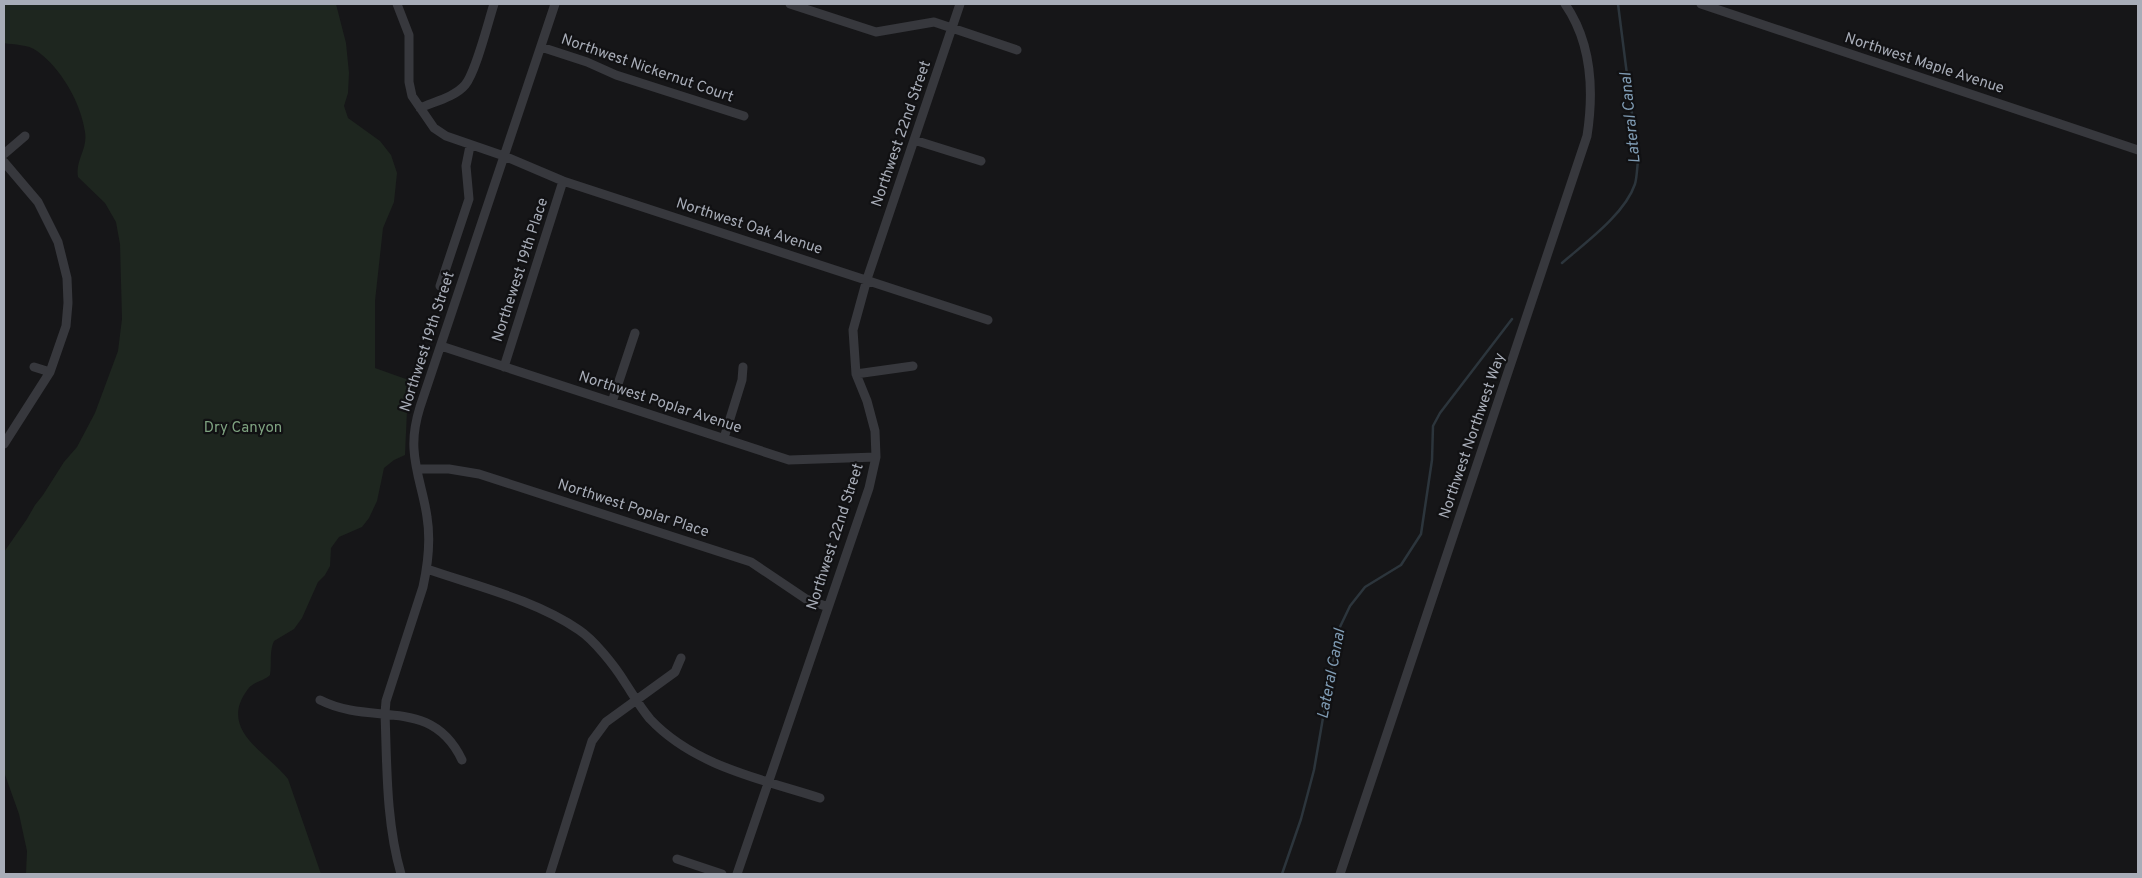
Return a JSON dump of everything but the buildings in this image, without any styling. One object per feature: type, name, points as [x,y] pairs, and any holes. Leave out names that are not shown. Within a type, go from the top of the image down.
[{"type":"street","name":"Northwest Oak Avenue","points":[[397,4],[409,36],[409,82],[412,96],[434,128],[446,136],[470,146],[504,156],[563,181],[988,320]]},
{"type":"street","points":[[420,108],[454,94],[465,85],[472,70],[494,4]]},
{"type":"street","name":"Northwest 19th Street","points":[[401,874],[395,854],[388,795],[385,714],[386,701],[424,587],[427,569],[429,544],[428,518],[414,449],[415,428],[420,406],[556,4]]},
{"type":"street","points":[[790,4],[876,32],[934,22],[1017,50]]},
{"type":"street","name":"Northwest 22nd Street","points":[[737,874],[869,488],[876,457],[875,431],[867,401],[856,374],[853,330],[867,279],[960,4]]},
{"type":"street","name":"Northwest Northwest Way","points":[[1340,874],[1587,136],[1591,107],[1587,54],[1578,27],[1565,4]]},
{"type":"street","name":"Northwest Maple Avenue","points":[[1701,4],[2138,150]]},
{"type":"street","name":"Northwest Nickernut Court","points":[[540,47],[587,62],[616,75],[744,116]]},
{"type":"street","points":[[4,154],[26,136]]},
{"type":"street","points":[[914,140],[981,162]]},
{"type":"street","points":[[440,286],[469,199],[466,166],[470,146]]},
{"type":"street","points":[[4,162],[38,202],[58,242],[67,278],[68,303],[66,326],[50,372],[4,444]]},
{"type":"street","name":"Northewest 19th Place","points":[[504,367],[563,181]]},
{"type":"street","points":[[612,402],[635,333]]},
{"type":"street","name":"Northwest Poplar Avenue","points":[[441,346],[789,460],[876,457]]},
{"type":"street","points":[[856,374],[913,366]]},
{"type":"street","points":[[34,367],[50,372]]},
{"type":"street","points":[[724,438],[742,380],[743,367]]},
{"type":"street","name":"Northwest Poplar Place","points":[[418,468],[449,469],[479,474],[752,562],[806,598],[828,606]]},
{"type":"street","points":[[427,569],[535,606],[580,630],[623,678],[649,718],[690,751],[717,765],[820,798]]},
{"type":"street","points":[[550,874],[592,741],[606,722],[675,672],[681,658]]},
{"type":"street","points":[[320,700],[342,710],[414,718],[428,722],[443,733],[456,748],[462,760]]},
{"type":"street","points":[[677,859],[722,874]]},
{"type":"green space","name":"Dry Canyon","points":[[4,4],[336,4],[346,43],[349,73],[348,93],[344,106],[348,118],[380,141],[391,155],[397,173],[394,202],[383,228],[375,301],[375,368],[417,383],[407,410],[405,455],[394,460],[384,468],[377,501],[369,518],[362,527],[339,537],[331,548],[330,566],[318,582],[302,618],[294,629],[274,641],[272,645],[270,675],[250,687],[240,704],[238,717],[241,728],[248,739],[288,779],[321,874],[26,874],[27,851],[19,814],[4,772],[4,552],[64,462],[77,447],[95,413],[118,351],[122,319],[120,244],[116,222],[105,203],[78,177],[78,165],[85,144],[85,132],[79,110],[62,76],[46,58],[29,47],[4,43]]},
{"type":"waterway","name":"Lateral Canal","points":[[1562,263],[1614,217],[1630,195],[1636,181],[1638,161],[1618,4]]},
{"type":"waterway","name":"Lateral Canal","points":[[1282,874],[1301,819],[1314,770],[1338,631],[1350,606],[1365,587],[1401,565],[1421,534],[1432,460],[1433,426],[1440,413],[1512,319]]}]
